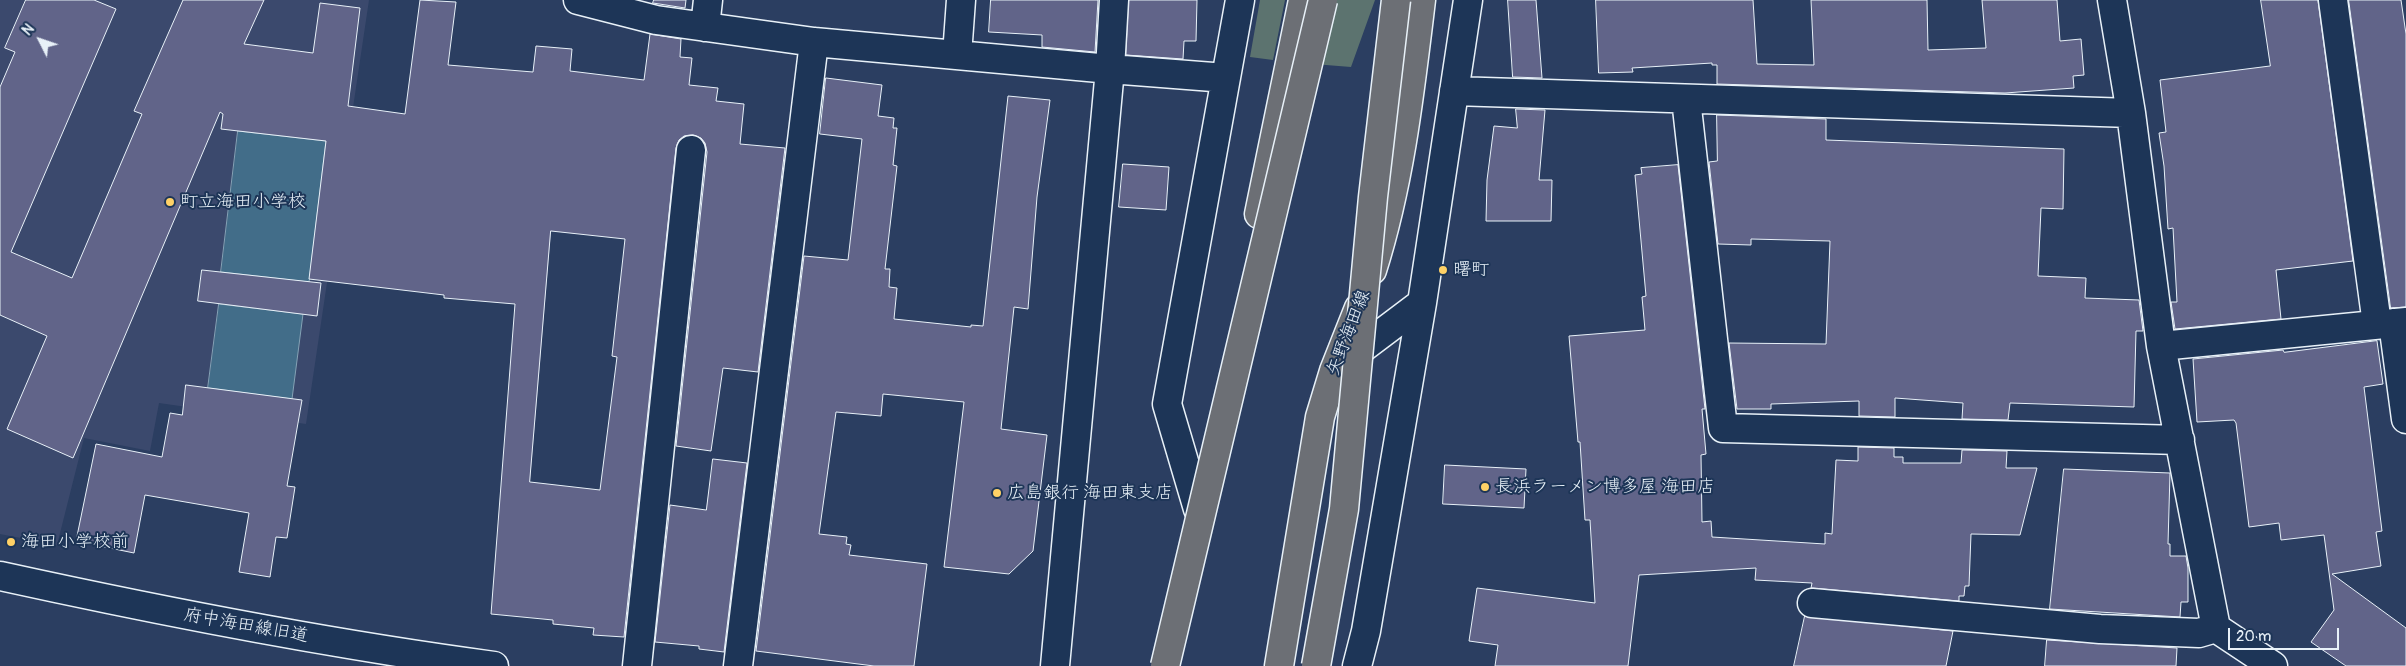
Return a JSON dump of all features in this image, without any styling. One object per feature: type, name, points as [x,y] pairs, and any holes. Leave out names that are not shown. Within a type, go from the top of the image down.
[{"type":"main road","points":[[1166,666],[1303,0]]},
{"type":"main road","points":[[1166,666],[1322,0]]},
{"type":"main road","points":[[1316,666],[1344,509],[1373,197],[1396,0]]},
{"type":"main road","name":"矢野海田線","points":[[1279,666],[1311,462],[1320,417],[1334,371],[1367,287],[1386,226],[1402,146],[1421,0]]},
{"type":"street","points":[[578,0],[656,20],[814,42],[1226,78]]},
{"type":"street","points":[[705,27],[708,0]]},
{"type":"street","points":[[957,55],[961,0]]},
{"type":"street","points":[[1055,666],[1110,69],[1114,0]]},
{"type":"street","points":[[1198,509],[1167,404],[1240,0]]},
{"type":"street","points":[[1357,666],[1366,631],[1422,303],[1468,0]]},
{"type":"street","points":[[2112,0],[2131,113],[2162,346],[2216,628],[2273,666]]},
{"type":"street","points":[[2333,0],[2392,323],[2406,419]]},
{"type":"street","points":[[738,666],[814,42]]},
{"type":"street","points":[[1454,91],[2131,113]]},
{"type":"street","points":[[1686,99],[1724,428],[2180,440]]},
{"type":"street","points":[[636,666],[691,150]]},
{"type":"street","points":[[1334,371],[1422,303]]},
{"type":"street","points":[[2162,346],[2392,323]]},
{"type":"street","name":"府中海田線旧道","points":[[0,576],[152,610],[400,660],[494,666]]},
{"type":"street","points":[[1812,603],[2100,629],[2199,633],[2216,628]]},
{"type":"shaded area","name":"町立海田小学校","points":[[0,0],[369,0],[306,424],[159,403],[150,451],[84,438],[57,545],[0,534]]},
{"type":"shaded area","points":[[238,131],[326,141],[309,282],[221,272]]},
{"type":"shaded area","points":[[219,304],[303,314],[292,399],[208,388]]},
{"type":"green space","points":[[1260,0],[1285,0],[1273,60],[1250,57]]},
{"type":"green space","points":[[1315,0],[1375,0],[1351,67],[1301,63]]},
{"type":"building","points":[[26,0],[94,0],[116,9],[11,252],[72,278],[142,114],[134,111],[183,0],[264,0],[244,44],[313,53],[320,3],[360,8],[348,106],[405,114],[420,0],[456,2],[448,65],[533,72],[536,46],[572,49],[570,71],[644,80],[650,34],[681,39],[680,57],[692,58],[689,85],[718,88],[716,101],[744,104],[740,144],[785,148],[758,372],[723,368],[711,451],[676,446],[707,152],[705,143],[701,138],[693,135],[684,136],[679,140],[676,148],[624,637],[593,635],[594,628],[553,624],[553,620],[491,614],[515,304],[444,298],[444,295],[309,279],[326,141],[221,129],[223,114],[220,112],[73,458],[7,429],[47,336],[0,315],[0,87],[15,52],[5,48]],"holes":[[[551,231],[625,239],[612,356],[617,357],[600,490],[530,482]]]},
{"type":"building","points":[[654,0],[686,0],[685,8],[653,3]]},
{"type":"building","points":[[991,0],[1098,0],[1095,52],[1042,47],[1042,35],[989,32]]},
{"type":"building","points":[[1129,0],[1197,0],[1196,41],[1184,41],[1183,59],[1126,55]]},
{"type":"building","points":[[1508,0],[1536,0],[1542,78],[1513,77]]},
{"type":"building","points":[[1596,0],[1753,0],[1757,64],[1814,65],[1811,0],[1927,0],[1928,50],[1986,48],[1982,0],[2057,0],[2060,41],[2081,39],[2084,75],[2073,76],[2074,88],[2005,93],[1717,84],[1717,65],[1712,65],[1712,63],[1632,68],[1633,72],[1599,73]]},
{"type":"building","points":[[2261,0],[2318,0],[2353,261],[2276,270],[2281,319],[2175,329],[2171,302],[2177,302],[2173,228],[2168,229],[2164,166],[2159,133],[2166,132],[2160,80],[2270,66]]},
{"type":"building","points":[[2349,0],[2401,0],[2406,34],[2406,307],[2391,308]]},
{"type":"building","points":[[826,78],[882,85],[878,116],[894,118],[893,128],[897,128],[893,165],[897,166],[885,269],[890,269],[889,287],[897,288],[894,319],[971,327],[971,325],[983,326],[1008,96],[1050,100],[1037,197],[1028,309],[1014,307],[1001,429],[1047,435],[1033,551],[1009,574],[944,567],[964,402],[883,394],[881,416],[836,412],[819,534],[847,537],[846,544],[851,545],[849,555],[927,564],[914,666],[874,666],[756,651],[804,256],[848,260],[862,139],[820,134]]},
{"type":"building","points":[[1516,109],[1545,110],[1539,180],[1552,180],[1551,221],[1486,221],[1487,180],[1494,126],[1517,128]]},
{"type":"building","points":[[1717,115],[1826,119],[1826,140],[2064,149],[2063,209],[2041,208],[2038,276],[2086,278],[2085,298],[2139,300],[2143,331],[2136,331],[2134,407],[2010,403],[2008,420],[1962,419],[1963,403],[1895,398],[1895,417],[1859,416],[1859,401],[1771,404],[1771,409],[1737,409],[1729,343],[1826,344],[1830,241],[1751,239],[1751,245],[1718,244],[1709,162],[1717,161]]},
{"type":"building","points":[[1123,164],[1169,167],[1166,210],[1119,207]]},
{"type":"building","points":[[1678,165],[1705,409],[1702,409],[1706,454],[1701,455],[1702,522],[1711,521],[1712,537],[1825,544],[1825,533],[1832,534],[1836,460],[1858,461],[1858,447],[1894,448],[1894,457],[1903,457],[1903,463],[1961,463],[1962,450],[2007,451],[2006,468],[2037,468],[2020,535],[1971,534],[1969,586],[1965,586],[1964,596],[1959,596],[1959,601],[1811,588],[1812,583],[1755,580],[1756,568],[1639,575],[1628,666],[1495,666],[1498,645],[1469,641],[1477,588],[1595,603],[1590,520],[1585,520],[1580,442],[1578,442],[1569,336],[1645,330],[1642,297],[1646,296],[1635,175],[1642,174],[1641,168]]},
{"type":"building","points":[[202,270],[321,283],[317,316],[198,301]]},
{"type":"building","points":[[2377,341],[2383,384],[2364,387],[2382,531],[2376,532],[2381,566],[2332,574],[2406,628],[2406,666],[2346,666],[2311,642],[2334,610],[2324,535],[2281,540],[2279,523],[2249,527],[2236,423],[2234,420],[2197,422],[2193,359],[2283,350],[2284,352]]},
{"type":"building","points":[[186,385],[302,400],[287,486],[295,487],[287,538],[276,537],[270,577],[239,572],[249,513],[145,495],[134,553],[76,541],[96,444],[162,457],[170,413],[182,415]]},
{"type":"building","points":[[713,459],[747,463],[724,652],[699,649],[699,646],[655,642],[670,505],[706,510]]},
{"type":"building","name":"長浜ラーメン博多屋 海田店","points":[[1445,465],[1526,469],[1524,508],[1443,504]]},
{"type":"building","points":[[2064,469],[2170,473],[2168,544],[2170,544],[2170,556],[2186,556],[2188,568],[2188,602],[2181,602],[2180,617],[2050,609]]},
{"type":"building","points":[[1805,616],[1953,631],[1946,666],[1794,666]]},
{"type":"building","points":[[2047,640],[2177,648],[2176,666],[2045,666]]},
{"type":"place","name":"町立海田小学校","points":[[170,202]]},
{"type":"place","name":"曙町","points":[[1443,270]]},
{"type":"place","name":"長浜ラーメン博多屋 海田店","points":[[1485,487]]},
{"type":"place","name":"広島銀行 海田東支店","points":[[997,493]]},
{"type":"place","name":"海田小学校前","points":[[11,542]]}]
